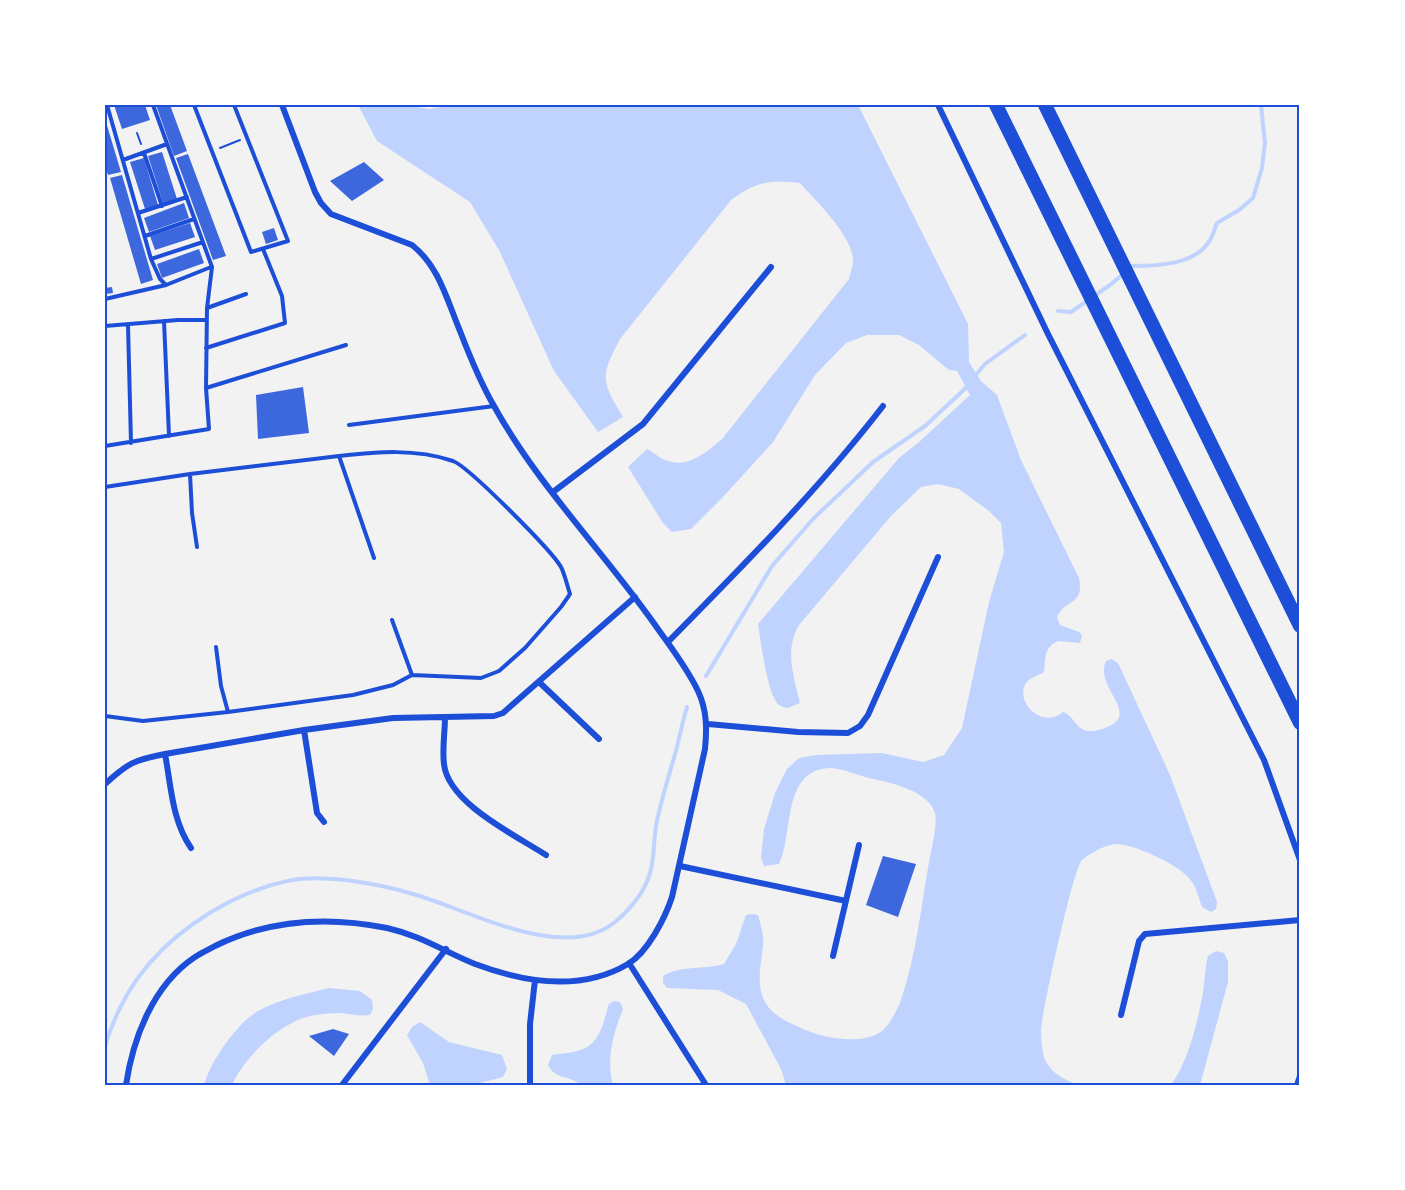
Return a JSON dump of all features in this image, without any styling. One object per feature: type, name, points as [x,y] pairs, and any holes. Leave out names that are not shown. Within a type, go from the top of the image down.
[{"type":"highway","points":[[996,105],[1300,723]]},
{"type":"highway","points":[[1045,105],[1300,626]]},
{"type":"street","points":[[126,1085],[130,1057],[140,1031],[158,997],[173,976],[195,957],[231,939],[259,929],[297,921],[327,920],[388,928],[422,938],[474,963],[535,980],[571,981],[596,977],[629,963],[652,939],[665,917],[680,866],[705,749],[708,724],[699,693],[683,664],[635,597],[554,492],[494,406],[470,357],[435,270],[423,254],[412,245],[331,214],[315,192],[282,105]]},
{"type":"street","points":[[938,105],[1048,334],[1264,760],[1300,860]]},
{"type":"street","points":[[554,492],[643,424],[771,267]]},
{"type":"street","points":[[668,642],[768,538],[855,442],[883,406]]},
{"type":"street","points":[[708,724],[798,732],[848,733],[860,726],[868,715],[938,557]]},
{"type":"street","points":[[105,784],[128,764],[138,759],[165,754],[304,730],[393,718],[494,716],[503,713],[635,597]]},
{"type":"street","points":[[539,682],[599,739]]},
{"type":"street","points":[[445,717],[444,764],[448,780],[460,797],[479,812],[546,855]]},
{"type":"street","points":[[304,730],[317,813],[324,822]]},
{"type":"street","points":[[165,754],[178,822],[190,848]]},
{"type":"street","points":[[833,957],[859,845]]},
{"type":"street","points":[[680,866],[846,901]]},
{"type":"street","points":[[1121,1015],[1139,941],[1145,934],[1300,920]]},
{"type":"street","points":[[342,1085],[446,949]]},
{"type":"street","points":[[629,963],[706,1085]]},
{"type":"street","points":[[530,1085],[530,1023],[535,980]]},
{"type":"street","points":[[1297,1085],[1300,1076]]},
{"type":"lane","points":[[107,105],[151,259],[160,279],[166,285]]},
{"type":"lane","points":[[105,446],[208,429],[206,348],[207,308],[212,267],[153,105]]},
{"type":"lane","points":[[194,105],[251,252],[288,241],[234,105]]},
{"type":"lane","points":[[123,160],[167,144]]},
{"type":"lane","points":[[144,153],[162,206]]},
{"type":"lane","points":[[138,213],[187,197]]},
{"type":"lane","points":[[145,236],[194,219]]},
{"type":"lane","points":[[151,259],[203,242]]},
{"type":"lane","points":[[206,348],[285,323],[282,296],[262,249]]},
{"type":"lane","points":[[105,299],[166,285],[212,267]]},
{"type":"lane","points":[[207,308],[246,294]]},
{"type":"lane","points":[[105,326],[207,320]]},
{"type":"lane","points":[[164,321],[169,436]]},
{"type":"lane","points":[[128,325],[130,443]]},
{"type":"lane","points":[[206,388],[346,345]]},
{"type":"lane","points":[[349,425],[494,406]]},
{"type":"lane","points":[[105,487],[339,456],[390,451],[430,455],[456,462],[489,490],[561,566],[570,594],[525,648],[499,671],[481,678],[412,675],[393,685],[353,695],[228,712],[143,721],[105,716]]},
{"type":"lane","points":[[339,456],[374,558]]},
{"type":"lane","points":[[190,474],[196,547]]},
{"type":"lane","points":[[392,620],[412,675]]},
{"type":"lane","points":[[216,647],[221,686],[228,712]]},
{"type":"path","points":[[137,133],[144,153]]},
{"type":"path","points":[[212,151],[246,138]]},
{"type":"water","points":[[358,105],[408,105],[429,109],[451,105],[858,105],[968,324],[969,362],[981,381],[997,395],[1021,460],[1079,578],[1079,594],[1060,612],[1057,618],[1060,625],[1082,635],[1080,643],[1058,641],[1050,647],[1046,654],[1044,672],[1025,685],[1023,691],[1026,704],[1035,714],[1048,718],[1058,716],[1063,712],[1084,730],[1094,731],[1107,727],[1120,715],[1104,671],[1106,661],[1111,659],[1118,663],[1170,775],[1217,902],[1216,909],[1211,912],[1202,907],[1192,882],[1179,869],[1133,847],[1111,845],[1082,860],[1072,887],[1052,969],[1041,1029],[1043,1053],[1048,1065],[1059,1075],[1077,1085],[786,1085],[781,1069],[746,1004],[718,990],[667,988],[663,983],[663,976],[677,970],[724,964],[736,944],[746,915],[752,914],[758,915],[763,935],[760,974],[762,994],[772,1011],[783,1019],[808,1031],[826,1036],[859,1039],[878,1034],[885,1028],[898,1007],[914,949],[934,837],[936,818],[931,805],[924,798],[906,788],[844,770],[829,768],[814,772],[803,780],[796,792],[779,864],[764,866],[761,858],[764,829],[775,793],[787,769],[799,758],[816,755],[882,753],[923,762],[944,755],[962,728],[989,602],[1004,552],[1001,523],[959,489],[938,484],[921,487],[891,516],[799,625],[794,635],[791,654],[800,703],[788,708],[779,705],[771,690],[758,624],[899,458],[970,395],[957,371],[949,370],[919,345],[899,335],[867,335],[846,343],[815,375],[773,442],[722,498],[691,529],[672,532],[663,523],[628,467],[647,449],[675,463],[690,461],[704,454],[722,439],[849,279],[853,263],[851,251],[840,230],[800,183],[764,183],[748,189],[731,200],[620,339],[609,362],[606,379],[610,395],[623,417],[598,432],[554,371],[500,252],[470,202],[377,141]]},
{"type":"water","points":[[1216,951],[1224,953],[1228,961],[1228,982],[1200,1085],[1171,1085],[1192,1041],[1203,993],[1208,956]]},
{"type":"water","points":[[329,988],[360,991],[372,1000],[373,1009],[370,1015],[332,1013],[302,1018],[278,1032],[255,1051],[232,1085],[204,1085],[212,1065],[225,1044],[250,1017],[275,1003]]},
{"type":"water","points":[[614,1001],[620,1002],[623,1009],[610,1056],[613,1085],[581,1085],[551,1070],[548,1065],[552,1055],[577,1051],[595,1040],[609,1004]]},
{"type":"water","points":[[420,1022],[449,1042],[502,1055],[507,1069],[503,1077],[472,1085],[430,1085],[423,1063],[407,1035],[412,1027]]},
{"type":"building","points":[[114,105],[145,105],[150,120],[122,129]]},
{"type":"building","points":[[156,105],[170,105],[187,151],[174,156]]},
{"type":"building","points":[[106,122],[121,172],[108,175],[105,165]]},
{"type":"building","points":[[162,152],[177,199],[163,203],[148,156]]},
{"type":"building","points":[[188,154],[226,256],[213,260],[176,158]]},
{"type":"building","points":[[144,158],[158,205],[145,209],[130,162]]},
{"type":"building","points":[[364,162],[384,180],[352,201],[330,181]]},
{"type":"building","points":[[122,175],[153,280],[141,284],[110,178]]},
{"type":"building","points":[[184,203],[189,218],[149,232],[144,218]]},
{"type":"building","points":[[190,223],[195,237],[155,250],[150,236]]},
{"type":"building","points":[[274,228],[278,240],[266,244],[262,232]]},
{"type":"building","points":[[199,249],[204,263],[162,278],[157,264]]},
{"type":"building","points":[[112,287],[113,293],[105,294],[105,288]]},
{"type":"building","points":[[303,387],[309,433],[258,439],[256,395]]},
{"type":"building","points":[[883,856],[916,864],[898,917],[866,905]]},
{"type":"building","points":[[333,1029],[349,1034],[334,1056],[309,1036]]},
{"type":"waterway","points":[[1128,269],[1132,266],[1175,262],[1195,255],[1210,240],[1217,223],[1239,210],[1253,198],[1262,168],[1265,143],[1261,105]]},
{"type":"waterway","points":[[1058,311],[1071,312],[1123,274]]},
{"type":"waterway","points":[[974,377],[985,364],[1025,335]]},
{"type":"waterway","points":[[706,676],[772,566],[813,519],[873,462],[925,426],[968,386]]},
{"type":"waterway","points":[[105,1046],[119,1009],[128,993],[138,977],[163,949],[177,936],[216,909],[253,891],[279,883],[321,878],[385,887],[435,901],[487,921],[543,936],[570,937],[594,933],[615,922],[638,897],[650,873],[658,816],[687,707]]}]
